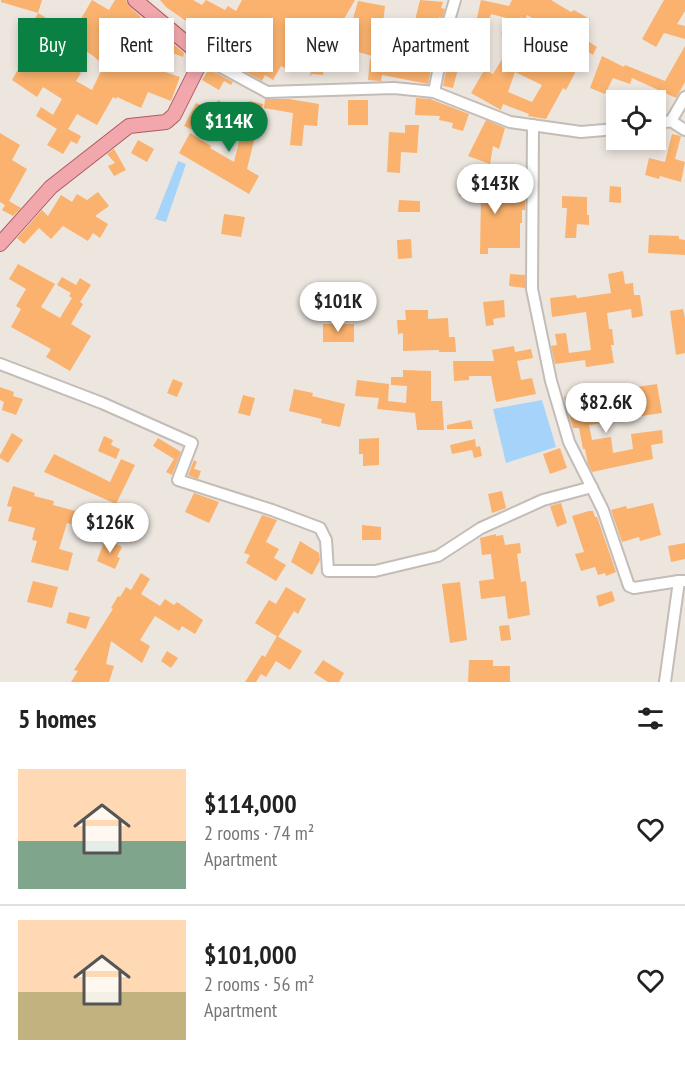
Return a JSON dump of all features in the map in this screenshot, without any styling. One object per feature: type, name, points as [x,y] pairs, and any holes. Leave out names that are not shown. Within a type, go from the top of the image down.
[{"type":"main road","points":[[135,0],[186,43]]},
{"type":"main road","points":[[0,244],[51,187],[129,126],[170,120],[195,72]]},
{"type":"street","points":[[434,92],[455,0]]},
{"type":"street","points":[[230,72],[267,92],[394,88],[434,92],[510,122],[581,132],[606,130]]},
{"type":"street","points":[[671,121],[685,97]]},
{"type":"street","points":[[666,122],[671,121],[685,130]]},
{"type":"street","points":[[533,125],[532,289],[551,381],[569,442],[603,510],[629,586],[634,588],[682,581],[665,682]]},
{"type":"street","points":[[0,364],[102,403],[192,443],[178,480],[239,498],[320,528],[326,540],[328,571],[375,571],[438,556],[481,528],[543,500],[591,487]]},
{"type":"water","points":[[178,161],[186,164],[166,222],[155,219]]},
{"type":"water","points":[[542,400],[556,447],[506,463],[493,409]]},
{"type":"building","points":[[1,0],[42,0],[38,13],[1,2]]},
{"type":"building","points":[[92,0],[109,10],[115,0],[126,0],[141,17],[99,18],[99,61],[87,52],[87,18],[81,18]]},
{"type":"building","points":[[160,0],[193,0],[202,5],[206,0],[225,10],[228,6],[236,11],[242,0],[355,0],[344,18],[285,18],[285,68],[281,66],[273,80],[265,75],[262,81],[246,72],[273,72],[273,18],[186,18],[186,21]]},
{"type":"building","points":[[420,0],[443,2],[441,8],[445,9],[442,18],[416,18]]},
{"type":"building","points":[[481,0],[509,6],[512,0],[551,0],[571,12],[574,10],[588,18],[532,18],[527,15],[526,18],[506,18],[491,14],[490,18],[477,18]]},
{"type":"building","points":[[664,0],[685,0],[685,11],[677,24],[685,26],[685,39],[664,33],[656,47],[642,39]]},
{"type":"building","points":[[358,1],[385,6],[384,18],[371,18],[371,56],[359,52],[359,18],[353,18]]},
{"type":"building","points":[[38,13],[46,18],[35,18]]},
{"type":"building","points":[[589,42],[597,47],[593,55],[589,52]]},
{"type":"building","points":[[174,45],[184,53],[183,57],[174,54]]},
{"type":"building","points":[[685,46],[685,82],[676,98],[666,93],[666,90],[658,90],[632,78],[630,84],[613,78],[605,94],[590,88],[602,56],[624,67],[625,65],[665,81]]},
{"type":"building","points":[[370,59],[371,72],[430,72],[428,84],[382,75],[381,81],[368,80]]},
{"type":"building","points":[[502,59],[502,72],[515,72],[575,72],[566,90],[563,88],[546,119],[528,116],[529,114],[503,104],[501,110],[471,93],[483,72],[493,74]],"holes":[[[515,72],[542,85],[532,102],[508,92]]]},
{"type":"building","points":[[18,70],[18,72],[79,72],[81,73],[76,81],[92,90],[101,72],[165,72],[180,77],[171,101],[148,92],[141,108],[113,97],[97,125],[77,114],[68,129],[81,136],[77,144],[71,141],[63,154],[47,145],[57,129],[36,116],[41,107],[53,115],[62,99],[43,87],[37,97],[12,80]]},
{"type":"building","points":[[207,72],[215,72],[233,82],[231,85],[224,81],[219,90],[202,80]]},
{"type":"building","points":[[311,72],[323,72],[323,75],[312,74],[310,77]]},
{"type":"building","points":[[446,72],[457,72],[453,88],[443,86]]},
{"type":"building","points":[[416,98],[430,99],[469,114],[463,131],[452,128],[453,123],[439,120],[440,116],[415,115]]},
{"type":"building","points":[[265,99],[289,99],[319,104],[317,126],[304,125],[302,146],[290,145],[293,113],[264,108]]},
{"type":"building","points":[[218,100],[229,106],[222,118],[211,111]]},
{"type":"building","points":[[348,100],[368,100],[368,125],[348,125]]},
{"type":"building","points":[[249,101],[263,104],[247,169],[259,176],[249,194],[179,153],[190,133],[234,162]]},
{"type":"building","points":[[196,103],[207,108],[195,131],[184,126]]},
{"type":"building","points":[[486,120],[505,128],[499,149],[493,146],[490,164],[468,156]]},
{"type":"building","points":[[405,125],[419,125],[417,153],[401,152],[400,173],[387,172],[389,132],[405,133]]},
{"type":"building","points":[[0,133],[20,145],[12,160],[27,169],[9,201],[21,208],[13,216],[2,210],[5,205],[0,202]]},
{"type":"building","points":[[672,134],[681,136],[675,159],[685,162],[681,182],[660,176],[659,179],[645,175],[649,158],[665,162]]},
{"type":"building","points":[[138,140],[154,149],[147,162],[131,153]]},
{"type":"building","points":[[114,149],[126,170],[114,176],[108,166],[115,163],[107,154]]},
{"type":"building","points":[[459,178],[496,179],[496,199],[525,199],[525,210],[522,210],[522,223],[520,223],[520,248],[488,248],[488,254],[480,254],[481,196],[459,196]]},
{"type":"building","points":[[610,186],[621,187],[621,203],[609,202]]},
{"type":"building","points":[[98,192],[109,206],[95,216],[108,224],[100,238],[93,233],[88,241],[63,226],[51,239],[39,228],[24,244],[17,238],[42,210],[48,216],[61,195],[72,202],[77,194],[87,200]]},
{"type":"building","points":[[562,196],[587,197],[589,225],[577,224],[576,238],[565,238],[567,208],[562,208]]},
{"type":"building","points":[[399,200],[420,201],[420,212],[398,212]]},
{"type":"building","points":[[224,214],[245,217],[241,237],[221,234]]},
{"type":"building","points":[[649,235],[679,236],[679,239],[685,240],[685,255],[648,253]]},
{"type":"building","points":[[411,239],[412,258],[398,259],[397,240]]},
{"type":"building","points":[[18,264],[55,284],[41,307],[60,318],[72,298],[69,296],[71,293],[57,285],[62,277],[76,285],[80,278],[91,285],[80,302],[83,304],[71,324],[91,336],[70,371],[46,357],[51,349],[11,327],[21,309],[16,306],[26,289],[9,279]]},
{"type":"building","points":[[623,271],[625,284],[633,283],[634,295],[640,295],[643,316],[632,318],[631,309],[607,313],[609,329],[612,329],[614,345],[611,345],[614,363],[586,367],[585,360],[555,364],[551,346],[557,345],[555,334],[566,333],[569,353],[591,350],[586,312],[552,317],[550,298],[576,295],[577,298],[611,293],[608,274]]},
{"type":"building","points":[[510,274],[525,275],[525,288],[509,286]]},
{"type":"building","points":[[504,300],[505,317],[493,319],[494,325],[486,326],[483,302]]},
{"type":"building","points":[[683,309],[685,353],[676,355],[670,311]]},
{"type":"building","points":[[405,310],[428,310],[428,319],[448,318],[449,337],[455,337],[456,352],[403,351],[403,333],[398,334],[397,320],[406,320]]},
{"type":"building","points":[[323,324],[354,324],[354,342],[323,342]]},
{"type":"building","points":[[514,346],[515,352],[531,349],[533,358],[517,361],[521,380],[532,378],[536,394],[496,402],[491,376],[469,376],[469,380],[454,381],[453,361],[494,361],[492,350]]},
{"type":"building","points":[[403,370],[431,371],[431,401],[442,401],[444,430],[417,430],[415,413],[377,409],[379,398],[355,396],[357,380],[389,384],[388,401],[406,403],[407,386],[391,385],[391,377],[403,377]]},
{"type":"building","points":[[173,379],[183,383],[177,397],[167,393]]},
{"type":"building","points":[[657,384],[662,413],[641,416],[637,387]]},
{"type":"building","points":[[0,387],[14,392],[13,396],[23,399],[16,415],[2,410],[4,402],[0,400]]},
{"type":"building","points":[[294,389],[345,404],[340,427],[321,423],[322,419],[289,411]]},
{"type":"building","points":[[613,390],[614,404],[599,405],[602,423],[589,425],[592,440],[611,437],[613,453],[633,449],[631,434],[662,430],[663,443],[651,445],[653,459],[592,472],[585,449],[583,449],[579,428],[573,428],[564,397]]},
{"type":"building","points":[[243,395],[255,398],[250,416],[238,413]]},
{"type":"building","points":[[471,420],[473,429],[447,429],[447,425]]},
{"type":"building","points":[[12,433],[23,440],[8,463],[0,458],[0,455]]},
{"type":"building","points":[[104,436],[113,440],[111,445],[120,449],[116,459],[98,451]]},
{"type":"building","points":[[158,438],[181,452],[172,475],[166,472],[174,459],[153,446]]},
{"type":"building","points":[[379,438],[379,465],[363,466],[363,454],[359,454],[359,439]]},
{"type":"building","points":[[475,439],[476,447],[480,446],[482,456],[474,458],[472,450],[452,454],[450,445]]},
{"type":"building","points":[[560,448],[567,468],[550,474],[543,454]]},
{"type":"building","points":[[54,454],[110,482],[121,459],[135,465],[116,504],[44,472]]},
{"type":"building","points":[[194,460],[197,462],[194,469],[201,471],[198,479],[188,475]]},
{"type":"building","points":[[13,486],[35,493],[34,496],[54,501],[53,505],[83,513],[79,526],[67,523],[59,549],[73,553],[68,571],[31,562],[37,541],[32,540],[35,528],[8,521],[12,507],[7,506]]},
{"type":"building","points":[[502,491],[506,508],[492,513],[488,494]]},
{"type":"building","points":[[194,493],[219,502],[209,523],[185,512]]},
{"type":"building","points":[[561,503],[567,523],[557,527],[550,506]]},
{"type":"building","points":[[653,503],[661,535],[640,541],[639,537],[622,542],[611,510]]},
{"type":"building","points":[[593,511],[597,517],[616,572],[606,576],[605,573],[598,575],[595,567],[581,571],[575,554],[584,552],[572,516]]},
{"type":"building","points":[[262,515],[277,520],[266,542],[279,549],[274,558],[286,565],[276,581],[246,563],[250,555],[244,553]]},
{"type":"building","points":[[128,516],[140,522],[131,543],[118,537]]},
{"type":"building","points":[[362,525],[381,527],[381,540],[362,540]]},
{"type":"building","points":[[496,534],[496,536],[503,535],[505,545],[520,543],[521,553],[517,554],[521,582],[526,581],[530,615],[508,619],[505,596],[481,599],[479,581],[494,579],[491,554],[482,555],[480,538]]},
{"type":"building","points":[[105,539],[122,547],[115,569],[97,561]]},
{"type":"building","points":[[300,541],[319,553],[320,560],[312,575],[291,562]]},
{"type":"building","points":[[685,543],[685,559],[671,562],[668,546]]},
{"type":"building","points":[[141,573],[150,579],[141,594],[160,606],[165,599],[174,605],[177,602],[203,620],[195,634],[182,626],[179,631],[155,616],[140,640],[150,646],[142,663],[111,641],[106,664],[114,666],[109,682],[71,682],[78,671],[74,670],[113,609],[111,608],[118,596],[120,597],[126,587],[131,590]]},
{"type":"building","points":[[33,581],[58,587],[52,608],[27,602]]},
{"type":"building","points":[[460,582],[467,640],[450,643],[442,584]]},
{"type":"building","points":[[286,587],[306,599],[298,614],[294,611],[278,637],[255,623],[269,600],[276,604]]},
{"type":"building","points":[[612,591],[615,601],[599,607],[596,596]]},
{"type":"building","points":[[69,612],[90,617],[86,629],[66,623]]},
{"type":"building","points":[[509,625],[511,640],[501,641],[499,626]]},
{"type":"building","points":[[277,636],[302,651],[290,670],[276,661],[266,677],[261,674],[256,682],[245,682],[262,655],[265,657]]},
{"type":"building","points":[[167,651],[178,658],[171,668],[161,661]]},
{"type":"building","points":[[323,660],[344,673],[339,682],[328,682],[314,673]]},
{"type":"building","points":[[469,660],[493,660],[493,666],[510,666],[510,682],[468,682]]}]
